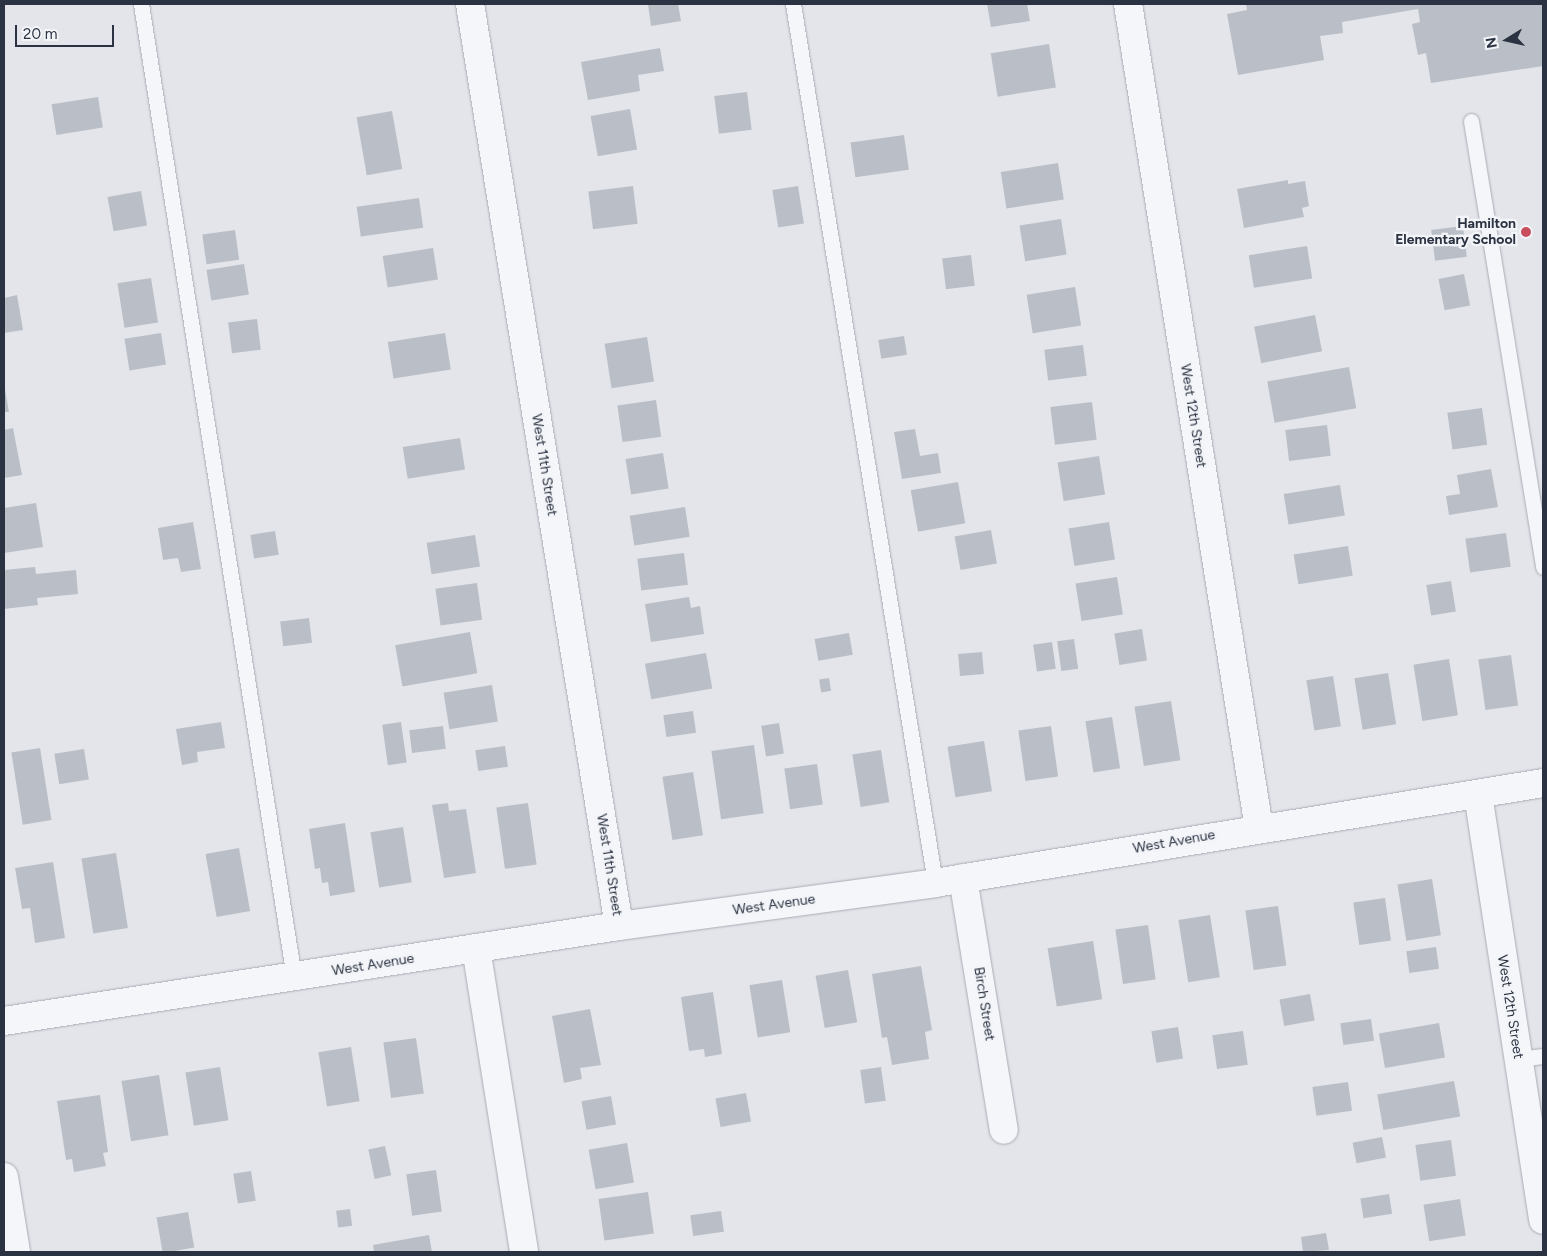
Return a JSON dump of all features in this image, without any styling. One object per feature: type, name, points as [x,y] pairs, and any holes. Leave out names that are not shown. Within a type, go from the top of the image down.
[{"type":"street","name":"West 11th Street","points":[[470,4],[619,926]]},
{"type":"street","name":"West 12th Street","points":[[1128,4],[1259,828]]},
{"type":"street","name":"West Avenue","points":[[4,1021],[294,978],[619,926],[963,878],[1259,828],[1543,784]]},
{"type":"street","name":"West 12th Street","points":[[1478,794],[1531,1058],[1543,1220]]},
{"type":"street","name":"Birch Street","points":[[963,878],[1004,1130]]},
{"type":"street","points":[[476,948],[524,1252]]},
{"type":"street","points":[[4,1177],[16,1252]]},
{"type":"lane","points":[[141,4],[294,978]]},
{"type":"lane","points":[[794,4],[935,882]]},
{"type":"lane","points":[[1471,121],[1543,567]]},
{"type":"building","points":[[648,4],[678,4],[681,21],[651,26]]},
{"type":"building","points":[[987,4],[1027,4],[1030,21],[991,27]]},
{"type":"building","points":[[1246,4],[1543,4],[1543,66],[1431,83],[1426,53],[1418,55],[1412,24],[1420,22],[1418,9],[1342,22],[1343,33],[1320,36],[1324,60],[1238,75],[1227,14],[1247,10]]},
{"type":"building","points":[[1049,44],[1056,87],[998,97],[991,53]]},
{"type":"building","points":[[660,48],[664,71],[638,75],[640,91],[588,100],[581,62]]},
{"type":"building","points":[[747,92],[752,130],[719,134],[714,96]]},
{"type":"building","points":[[98,97],[103,128],[56,135],[52,104]]},
{"type":"building","points":[[630,109],[637,149],[598,156],[591,116]]},
{"type":"building","points":[[392,111],[402,169],[367,175],[357,117]]},
{"type":"building","points":[[904,135],[909,170],[855,177],[851,143]]},
{"type":"building","points":[[1058,163],[1064,200],[1007,209],[1001,172]]},
{"type":"building","points":[[1288,180],[1288,184],[1305,181],[1309,206],[1302,208],[1304,217],[1244,228],[1237,189]]},
{"type":"building","points":[[633,186],[638,224],[593,229],[588,191]]},
{"type":"building","points":[[798,186],[804,224],[778,228],[772,190]]},
{"type":"building","points":[[141,191],[147,225],[114,231],[108,197]]},
{"type":"building","points":[[419,198],[423,228],[361,236],[357,207]]},
{"type":"building","points":[[1061,219],[1067,255],[1025,261],[1020,226]]},
{"type":"building","points":[[1463,226],[1467,257],[1435,261],[1431,230]]},
{"type":"building","points":[[235,230],[239,260],[206,264],[202,235]]},
{"type":"building","points":[[1307,246],[1312,279],[1254,288],[1249,255]]},
{"type":"building","points":[[433,248],[438,280],[388,288],[383,256]]},
{"type":"building","points":[[971,255],[975,286],[946,289],[942,259]]},
{"type":"building","points":[[244,264],[249,295],[211,301],[206,270]]},
{"type":"building","points":[[1464,274],[1470,305],[1445,310],[1438,279]]},
{"type":"building","points":[[151,278],[158,322],[124,328],[117,283]]},
{"type":"building","points":[[1075,287],[1081,326],[1033,333],[1027,295]]},
{"type":"building","points":[[17,295],[23,330],[4,333],[4,298]]},
{"type":"building","points":[[1315,315],[1322,351],[1261,363],[1254,327]]},
{"type":"building","points":[[257,319],[261,350],[232,353],[228,323]]},
{"type":"building","points":[[161,333],[166,365],[129,370],[124,339]]},
{"type":"building","points":[[445,333],[451,370],[394,379],[388,342]]},
{"type":"building","points":[[904,336],[907,355],[881,359],[878,340]]},
{"type":"building","points":[[647,337],[654,381],[612,388],[605,344]]},
{"type":"building","points":[[1083,345],[1087,376],[1048,381],[1044,350]]},
{"type":"building","points":[[1349,367],[1356,408],[1275,423],[1267,381]]},
{"type":"building","points":[[4,384],[9,412],[4,412]]},
{"type":"building","points":[[656,400],[661,437],[623,442],[617,405]]},
{"type":"building","points":[[1092,402],[1097,440],[1055,445],[1050,407]]},
{"type":"building","points":[[1482,408],[1487,445],[1452,450],[1447,413]]},
{"type":"building","points":[[1327,425],[1331,456],[1289,461],[1285,430]]},
{"type":"building","points":[[13,428],[22,475],[4,478],[4,430]]},
{"type":"building","points":[[915,429],[920,456],[938,453],[941,473],[902,479],[894,432]]},
{"type":"building","points":[[460,438],[465,470],[408,479],[403,447]]},
{"type":"building","points":[[663,453],[669,489],[631,495],[625,459]]},
{"type":"building","points":[[1099,456],[1105,495],[1064,501],[1058,463]]},
{"type":"building","points":[[1491,469],[1498,507],[1449,515],[1446,496],[1460,494],[1457,475]]},
{"type":"building","points":[[958,482],[965,523],[918,532],[911,490]]},
{"type":"building","points":[[1340,485],[1345,516],[1289,525],[1284,494]]},
{"type":"building","points":[[36,503],[43,547],[4,553],[4,508]]},
{"type":"building","points":[[685,507],[690,537],[634,545],[630,516]]},
{"type":"building","points":[[193,522],[201,569],[181,572],[178,558],[163,560],[158,528]]},
{"type":"building","points":[[1109,522],[1115,560],[1074,566],[1069,528]]},
{"type":"building","points":[[991,530],[997,563],[960,570],[955,536]]},
{"type":"building","points":[[275,531],[279,555],[254,559],[250,535]]},
{"type":"building","points":[[1506,533],[1511,567],[1470,572],[1465,539]]},
{"type":"building","points":[[475,535],[480,567],[432,574],[427,543]]},
{"type":"building","points":[[1348,546],[1353,576],[1298,584],[1294,555]]},
{"type":"building","points":[[684,553],[688,585],[641,590],[637,559]]},
{"type":"building","points":[[35,567],[36,574],[76,570],[78,594],[37,598],[38,605],[4,609],[4,570]]},
{"type":"building","points":[[1117,577],[1123,615],[1081,621],[1076,584]]},
{"type":"building","points":[[1451,581],[1456,612],[1431,616],[1426,585]]},
{"type":"building","points":[[477,583],[482,620],[441,625],[435,589]]},
{"type":"building","points":[[689,597],[691,608],[700,606],[704,634],[651,642],[645,604]]},
{"type":"building","points":[[309,618],[312,643],[283,646],[280,622]]},
{"type":"building","points":[[1142,629],[1147,661],[1119,665],[1114,633]]},
{"type":"building","points":[[470,632],[477,673],[402,687],[395,645]]},
{"type":"building","points":[[849,633],[853,655],[818,661],[815,639]]},
{"type":"building","points":[[1074,639],[1078,669],[1061,671],[1057,641]]},
{"type":"building","points":[[1052,642],[1056,669],[1037,671],[1033,645]]},
{"type":"building","points":[[982,652],[984,674],[960,676],[958,654]]},
{"type":"building","points":[[706,653],[712,688],[651,699],[645,664]]},
{"type":"building","points":[[1511,655],[1518,706],[1485,710],[1478,660]]},
{"type":"building","points":[[1449,659],[1458,715],[1422,721],[1413,665]]},
{"type":"building","points":[[1388,673],[1396,724],[1363,730],[1354,678]]},
{"type":"building","points":[[1333,676],[1341,726],[1314,731],[1306,680]]},
{"type":"building","points":[[829,678],[831,691],[821,692],[819,680]]},
{"type":"building","points":[[492,685],[498,722],[449,729],[444,693]]},
{"type":"building","points":[[1171,701],[1180,760],[1144,766],[1134,707]]},
{"type":"building","points":[[693,711],[696,733],[666,737],[663,715]]},
{"type":"building","points":[[1112,717],[1120,768],[1093,773],[1085,721]]},
{"type":"building","points":[[221,722],[225,748],[197,752],[198,762],[182,765],[176,729]]},
{"type":"building","points":[[401,722],[407,763],[388,765],[382,725]]},
{"type":"building","points":[[779,723],[784,754],[766,756],[761,726]]},
{"type":"building","points":[[443,726],[446,749],[412,753],[409,730]]},
{"type":"building","points":[[1051,726],[1058,777],[1025,781],[1018,731]]},
{"type":"building","points":[[984,741],[992,791],[955,797],[947,747]]},
{"type":"building","points":[[754,745],[764,813],[721,819],[711,751]]},
{"type":"building","points":[[505,746],[508,767],[478,771],[475,750]]},
{"type":"building","points":[[40,748],[51,820],[23,825],[11,753]]},
{"type":"building","points":[[84,749],[89,780],[59,784],[54,754]]},
{"type":"building","points":[[881,750],[889,802],[861,807],[852,755]]},
{"type":"building","points":[[817,764],[823,805],[790,809],[784,769]]},
{"type":"building","points":[[693,772],[703,835],[672,840],[662,777]]},
{"type":"building","points":[[448,803],[449,811],[466,809],[476,873],[444,878],[432,805]]},
{"type":"building","points":[[528,803],[537,864],[505,869],[496,807]]},
{"type":"building","points":[[345,823],[355,892],[330,896],[328,882],[322,883],[320,868],[315,869],[309,829]]},
{"type":"building","points":[[403,827],[412,882],[379,887],[370,832]]},
{"type":"building","points":[[239,848],[250,911],[217,917],[206,854]]},
{"type":"building","points":[[116,853],[128,928],[93,934],[81,858]]},
{"type":"building","points":[[53,862],[65,938],[35,943],[30,908],[22,909],[15,868]]},
{"type":"building","points":[[1432,879],[1441,935],[1406,941],[1397,884]]},
{"type":"building","points":[[1385,898],[1391,941],[1359,945],[1353,902]]},
{"type":"building","points":[[1278,906],[1286,965],[1254,970],[1245,911]]},
{"type":"building","points":[[1210,915],[1220,977],[1188,982],[1178,920]]},
{"type":"building","points":[[1148,925],[1156,979],[1123,984],[1115,930]]},
{"type":"building","points":[[1093,941],[1102,999],[1057,1006],[1048,948]]},
{"type":"building","points":[[1436,947],[1439,969],[1409,973],[1406,951]]},
{"type":"building","points":[[921,966],[932,1030],[925,1032],[929,1059],[892,1065],[887,1037],[882,1038],[872,974]]},
{"type":"building","points":[[848,970],[857,1022],[825,1028],[816,976]]},
{"type":"building","points":[[782,980],[790,1032],[758,1038],[749,985]]},
{"type":"building","points":[[713,992],[722,1054],[705,1057],[704,1049],[689,1051],[681,997]]},
{"type":"building","points":[[1310,994],[1315,1021],[1284,1026],[1279,999]]},
{"type":"building","points":[[590,1009],[601,1065],[580,1068],[582,1079],[564,1083],[552,1016]]},
{"type":"building","points":[[1371,1019],[1374,1041],[1343,1045],[1340,1023]]},
{"type":"building","points":[[1439,1023],[1445,1057],[1385,1068],[1379,1034]]},
{"type":"building","points":[[1178,1027],[1183,1059],[1156,1063],[1151,1031]]},
{"type":"building","points":[[1243,1031],[1248,1065],[1217,1069],[1212,1035]]},
{"type":"building","points":[[416,1038],[424,1093],[391,1098],[383,1043]]},
{"type":"building","points":[[351,1047],[360,1101],[327,1106],[318,1052]]},
{"type":"building","points":[[220,1067],[228,1120],[194,1126],[185,1072]]},
{"type":"building","points":[[881,1067],[886,1101],[865,1104],[860,1070]]},
{"type":"building","points":[[159,1075],[169,1135],[131,1141],[121,1081]]},
{"type":"building","points":[[1454,1081],[1460,1116],[1383,1130],[1377,1095]]},
{"type":"building","points":[[1348,1082],[1352,1111],[1316,1116],[1312,1087]]},
{"type":"building","points":[[746,1093],[751,1122],[721,1127],[715,1098]]},
{"type":"building","points":[[100,1095],[108,1152],[103,1153],[106,1166],[74,1172],[72,1159],[66,1160],[57,1101]]},
{"type":"building","points":[[611,1096],[616,1125],[586,1130],[581,1101]]},
{"type":"building","points":[[1382,1137],[1386,1158],[1357,1163],[1353,1143]]},
{"type":"building","points":[[1451,1140],[1456,1176],[1420,1181],[1415,1145]]},
{"type":"building","points":[[627,1143],[634,1182],[596,1189],[589,1150]]},
{"type":"building","points":[[385,1146],[391,1175],[375,1179],[368,1150]]},
{"type":"building","points":[[436,1170],[442,1212],[412,1216],[406,1174]]},
{"type":"building","points":[[251,1171],[256,1201],[238,1203],[233,1174]]},
{"type":"building","points":[[648,1192],[654,1234],[604,1241],[598,1199]]},
{"type":"building","points":[[1389,1194],[1392,1214],[1363,1218],[1360,1199]]},
{"type":"building","points":[[1460,1199],[1466,1236],[1429,1241],[1423,1205]]},
{"type":"building","points":[[350,1209],[352,1226],[338,1228],[336,1211]]},
{"type":"building","points":[[721,1211],[724,1232],[693,1236],[690,1215]]},
{"type":"building","points":[[188,1212],[194,1247],[163,1252],[156,1218]]},
{"type":"building","points":[[1326,1233],[1329,1250],[1303,1252],[1301,1237]]},
{"type":"building","points":[[429,1235],[432,1252],[374,1252],[373,1245]]},
{"type":"place","name":"Hamilton Elementary School","points":[[1526,232]]}]
